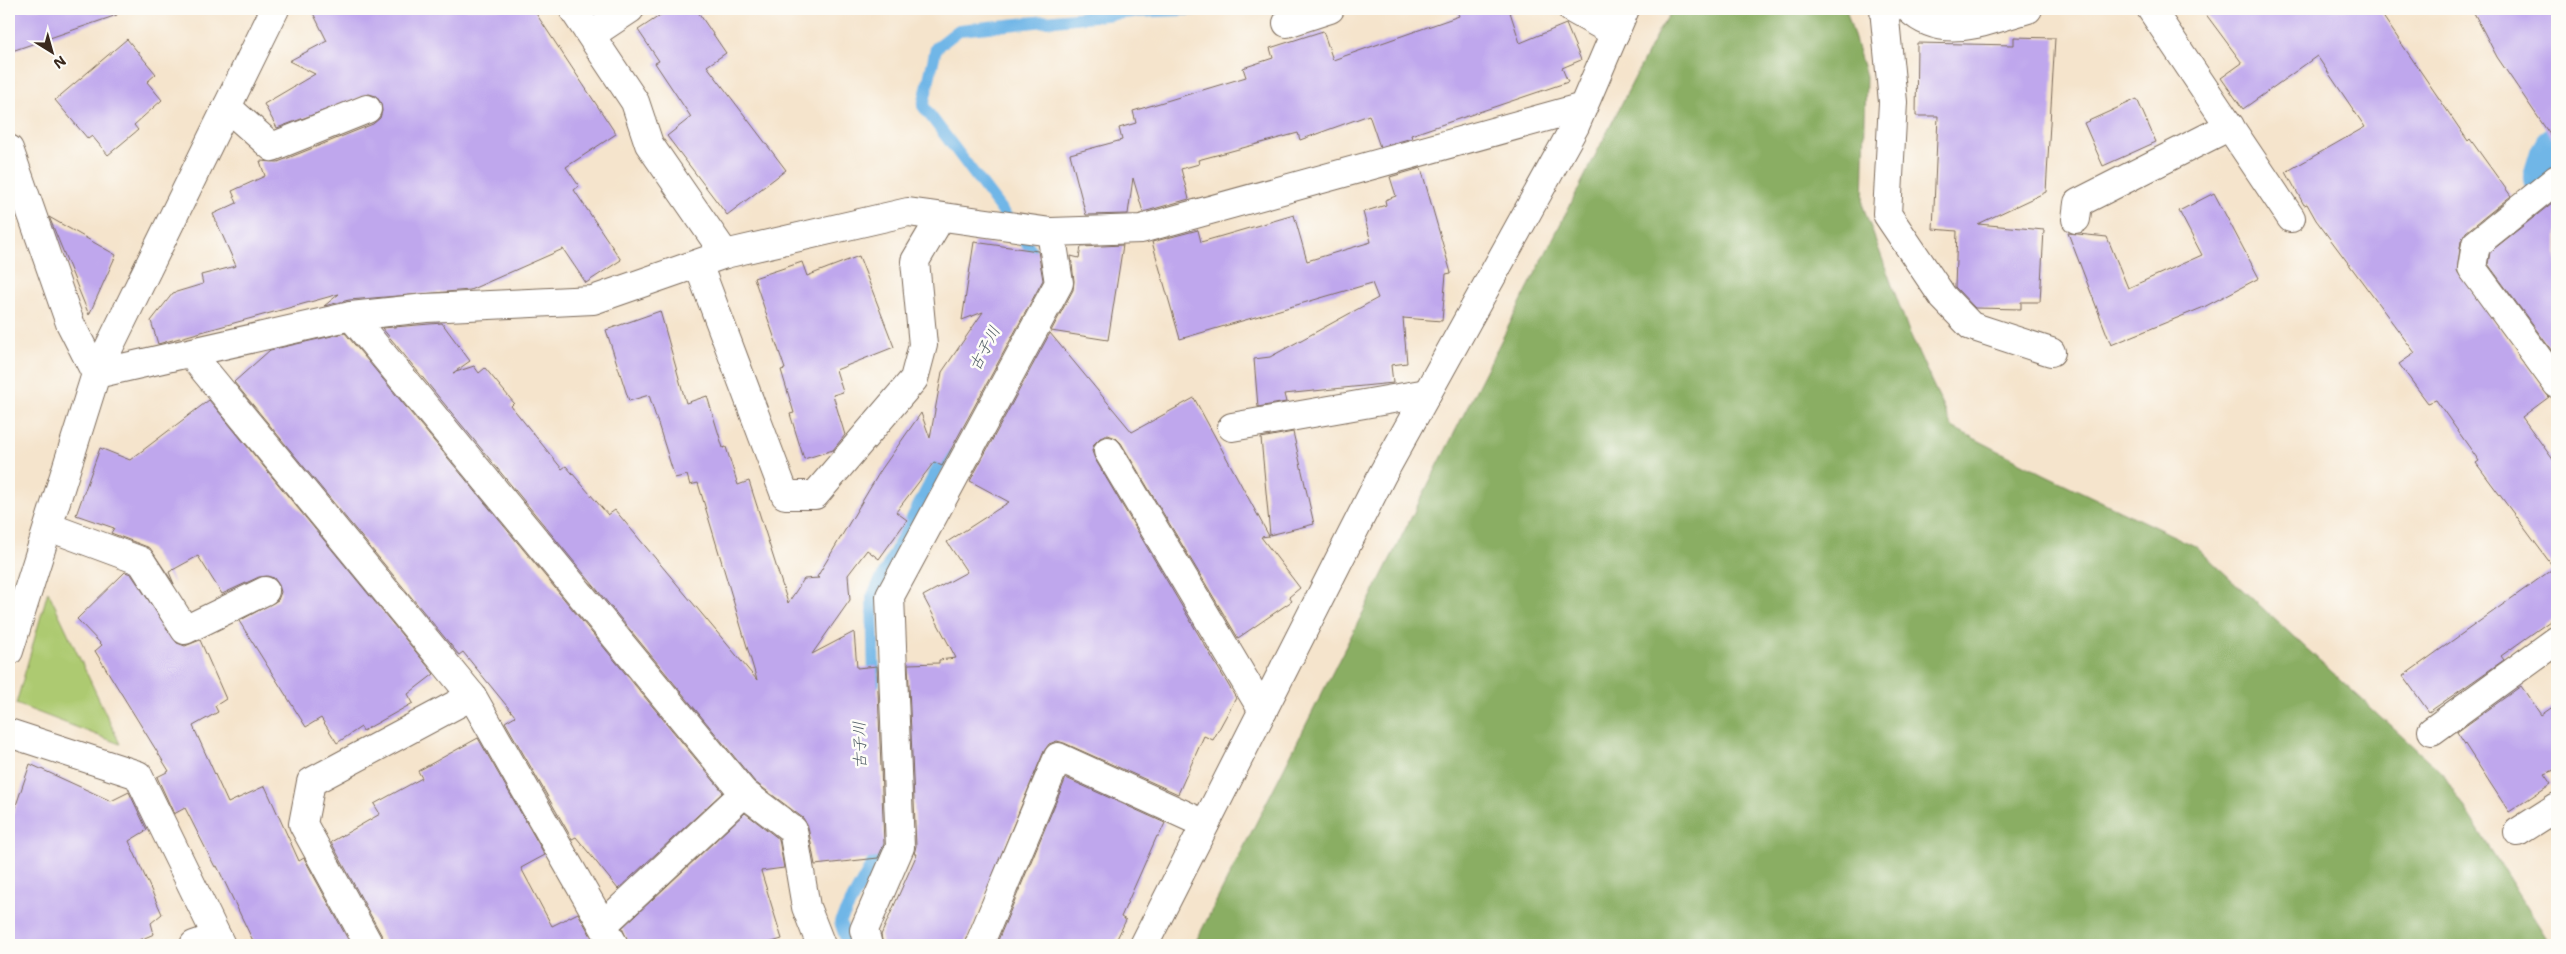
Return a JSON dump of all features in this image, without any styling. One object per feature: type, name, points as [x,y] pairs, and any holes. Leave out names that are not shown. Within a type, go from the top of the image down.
[{"type":"street","points":[[9,651],[96,374],[275,9]]},
{"type":"street","points":[[573,9],[635,102],[649,144],[725,254]]},
{"type":"street","points":[[591,35],[630,9]]},
{"type":"street","points":[[1287,23],[1330,9]]},
{"type":"street","points":[[1144,945],[1382,475],[1583,107],[1620,21],[1572,9]]},
{"type":"street","points":[[1884,9],[1893,102],[1886,214],[1943,297],[1971,326],[2052,352]]},
{"type":"street","points":[[1909,9],[1922,20],[1962,28],[2028,9]]},
{"type":"street","points":[[2151,9],[2291,218]]},
{"type":"street","points":[[227,107],[272,147],[367,109]]},
{"type":"street","points":[[96,374],[191,354],[234,341],[351,316],[426,308],[593,300],[725,254],[908,212],[1051,232],[1141,228],[1583,107]]},
{"type":"street","points":[[2076,219],[2078,202],[2230,126]]},
{"type":"street","points":[[9,149],[70,323],[96,374]]},
{"type":"street","points":[[2557,179],[2476,244],[2472,268],[2557,384]]},
{"type":"street","points":[[698,264],[786,495],[815,495],[914,379],[923,345],[915,261],[941,217]]},
{"type":"street","points":[[868,945],[864,930],[900,847],[890,596],[1059,283],[1051,232]]},
{"type":"street","points":[[351,316],[744,793],[793,830],[806,907],[821,945]]},
{"type":"street","points":[[191,354],[472,696],[609,935],[744,793]]},
{"type":"street","points":[[1232,427],[1427,393]]},
{"type":"street","points":[[1108,451],[1263,711]]},
{"type":"street","points":[[49,527],[141,561],[185,630],[265,591]]},
{"type":"street","points":[[2432,731],[2557,640]]},
{"type":"street","points":[[369,945],[303,824],[311,782],[472,696]]},
{"type":"street","points":[[9,733],[138,776],[211,942]]},
{"type":"street","points":[[979,945],[1058,757],[1206,824]]},
{"type":"street","points":[[2518,832],[2557,807]]},
{"type":"green space","points":[[1673,9],[1846,9],[1866,76],[1863,206],[1908,329],[1952,427],[2044,474],[2195,546],[2443,774],[2551,945],[1194,945],[1658,32]]},
{"type":"green space","points":[[48,591],[120,744],[16,704]]},
{"type":"building","points":[[9,9],[116,9],[117,15],[9,52]]},
{"type":"building","points":[[311,9],[533,9],[616,134],[566,167],[579,186],[574,190],[621,260],[586,283],[563,249],[470,290],[349,300],[324,306],[339,294],[158,344],[151,321],[173,293],[203,284],[201,275],[236,266],[213,214],[237,203],[232,191],[265,176],[260,161],[278,162],[373,124],[380,118],[382,111],[381,103],[376,96],[369,94],[277,128],[264,104],[315,74],[289,61],[327,41]]},
{"type":"building","points":[[670,9],[696,9],[726,53],[707,66],[786,170],[727,215],[667,136],[691,117],[655,63],[659,61],[638,30]]},
{"type":"building","points":[[1456,9],[1509,9],[1520,43],[1566,24],[1581,60],[1562,68],[1568,82],[1411,135],[1412,138],[1380,147],[1369,115],[1300,140],[1298,133],[1198,160],[1199,164],[1181,169],[1189,199],[1143,212],[1133,178],[1128,214],[1086,215],[1070,154],[1122,140],[1119,128],[1136,123],[1133,111],[1246,77],[1243,68],[1273,58],[1270,48],[1323,31],[1333,60],[1459,16]]},
{"type":"building","points":[[2202,9],[2378,9],[2468,141],[2470,139],[2511,196],[2466,232],[2461,241],[2457,271],[2549,397],[2522,417],[2557,465],[2557,616],[2501,656],[2504,660],[2429,712],[2403,676],[2554,568],[2476,463],[2479,461],[2436,400],[2428,403],[2399,364],[2415,353],[2316,220],[2307,204],[2304,205],[2286,172],[2365,127],[2317,56],[2243,109],[2221,78],[2242,63]]},
{"type":"building","points":[[2472,9],[2557,9],[2557,145],[2497,57]]},
{"type":"building","points":[[2014,37],[2055,38],[2046,192],[1978,224],[2044,230],[2040,302],[2021,302],[2021,309],[1975,308],[1955,287],[1957,231],[1933,229],[1938,116],[1916,116],[1917,43],[2014,45]]},
{"type":"building","points":[[127,39],[156,74],[147,82],[162,100],[134,125],[138,130],[108,155],[92,136],[88,139],[55,100]]},
{"type":"building","points":[[2137,99],[2156,142],[2103,166],[2084,123]]},
{"type":"building","points":[[1421,168],[1451,273],[1446,274],[1442,321],[1403,318],[1407,363],[1391,365],[1393,383],[1284,394],[1286,402],[1258,407],[1254,359],[1270,357],[1378,298],[1372,283],[1180,339],[1152,242],[1198,230],[1201,242],[1294,215],[1307,261],[1371,242],[1363,212],[1386,205],[1385,200],[1396,196],[1390,177]]},
{"type":"building","points":[[2214,193],[2259,278],[2204,307],[2111,345],[2068,233],[2107,237],[2128,288],[2202,255],[2179,211]]},
{"type":"building","points":[[2557,199],[2557,358],[2488,264],[2490,252]]},
{"type":"building","points":[[49,217],[116,255],[89,315],[50,219]]},
{"type":"building","points":[[974,242],[1038,251],[1043,280],[942,466],[934,462],[896,512],[907,520],[879,559],[867,550],[848,575],[850,600],[812,654],[854,632],[857,668],[877,666],[884,844],[878,858],[815,865],[808,827],[803,818],[755,782],[382,328],[442,323],[470,361],[453,373],[474,366],[479,373],[485,368],[514,403],[511,406],[562,469],[566,466],[608,515],[615,510],[757,680],[698,483],[690,485],[687,475],[675,478],[649,395],[629,401],[606,330],[660,311],[686,403],[707,396],[723,448],[726,447],[738,485],[749,481],[788,603],[804,579],[819,578],[817,577],[881,470],[921,413],[930,438],[942,372],[983,312],[962,320]]},
{"type":"building","points":[[1123,245],[1108,340],[1051,331],[1073,290],[1074,281],[1071,256],[1079,258],[1081,247]]},
{"type":"building","points":[[859,256],[894,347],[836,370],[843,392],[833,395],[845,435],[833,450],[804,459],[790,414],[794,413],[781,370],[785,369],[754,278],[802,262],[807,276]]},
{"type":"building","points":[[345,333],[723,792],[618,889],[576,837],[572,839],[505,722],[515,716],[463,652],[459,655],[234,382],[270,350]]},
{"type":"building","points":[[1050,333],[1132,432],[1194,398],[1269,536],[1261,537],[1300,588],[1289,597],[1292,601],[1238,638],[1121,443],[1116,438],[1108,435],[1100,438],[1094,444],[1092,451],[1095,459],[1236,698],[1213,740],[1204,736],[1178,794],[1064,743],[1057,741],[1049,744],[1044,751],[964,945],[883,945],[881,935],[917,854],[914,854],[916,846],[908,664],[939,663],[939,660],[956,658],[923,596],[967,572],[947,542],[1009,502],[970,481]]},
{"type":"building","points":[[209,400],[434,674],[408,694],[413,703],[363,731],[361,727],[337,743],[321,718],[306,727],[239,621],[278,600],[281,592],[274,578],[267,576],[259,577],[222,594],[198,556],[169,572],[174,584],[150,548],[111,533],[114,528],[76,515],[100,448],[130,460]]},
{"type":"building","points":[[1293,432],[1314,524],[1270,535],[1261,438]]},
{"type":"building","points":[[125,572],[131,574],[177,643],[185,646],[200,640],[226,699],[215,706],[218,712],[193,726],[228,803],[265,786],[299,861],[304,858],[351,945],[255,945],[217,866],[215,867],[185,808],[174,814],[157,777],[169,771],[95,651],[102,645],[77,619]]},
{"type":"building","points":[[2521,686],[2541,715],[2557,704],[2557,769],[2544,774],[2551,784],[2509,812],[2457,732]]},
{"type":"building","points":[[478,738],[545,855],[521,868],[552,926],[578,913],[596,945],[385,945],[331,842],[380,814],[374,804],[422,778],[418,771]]},
{"type":"building","points":[[30,764],[111,801],[129,792],[147,830],[129,841],[162,914],[151,923],[154,934],[128,945],[9,945],[9,826]]},
{"type":"building","points":[[1066,778],[1165,823],[1159,836],[1157,836],[1121,917],[1126,920],[1114,945],[996,945]]},
{"type":"building","points":[[745,813],[779,839],[784,868],[761,871],[782,939],[762,945],[630,945],[622,928]]},
{"type":"waterway","name":"古子川","points":[[1033,267],[1030,248],[923,106],[936,48],[959,30],[1133,12],[1207,9]]},
{"type":"waterway","points":[[2557,148],[2546,177],[2557,191]]},
{"type":"waterway","name":"古子川","points":[[874,683],[872,597],[946,451]]},
{"type":"waterway","name":"古子川","points":[[848,945],[840,922],[877,855],[877,843]]}]
